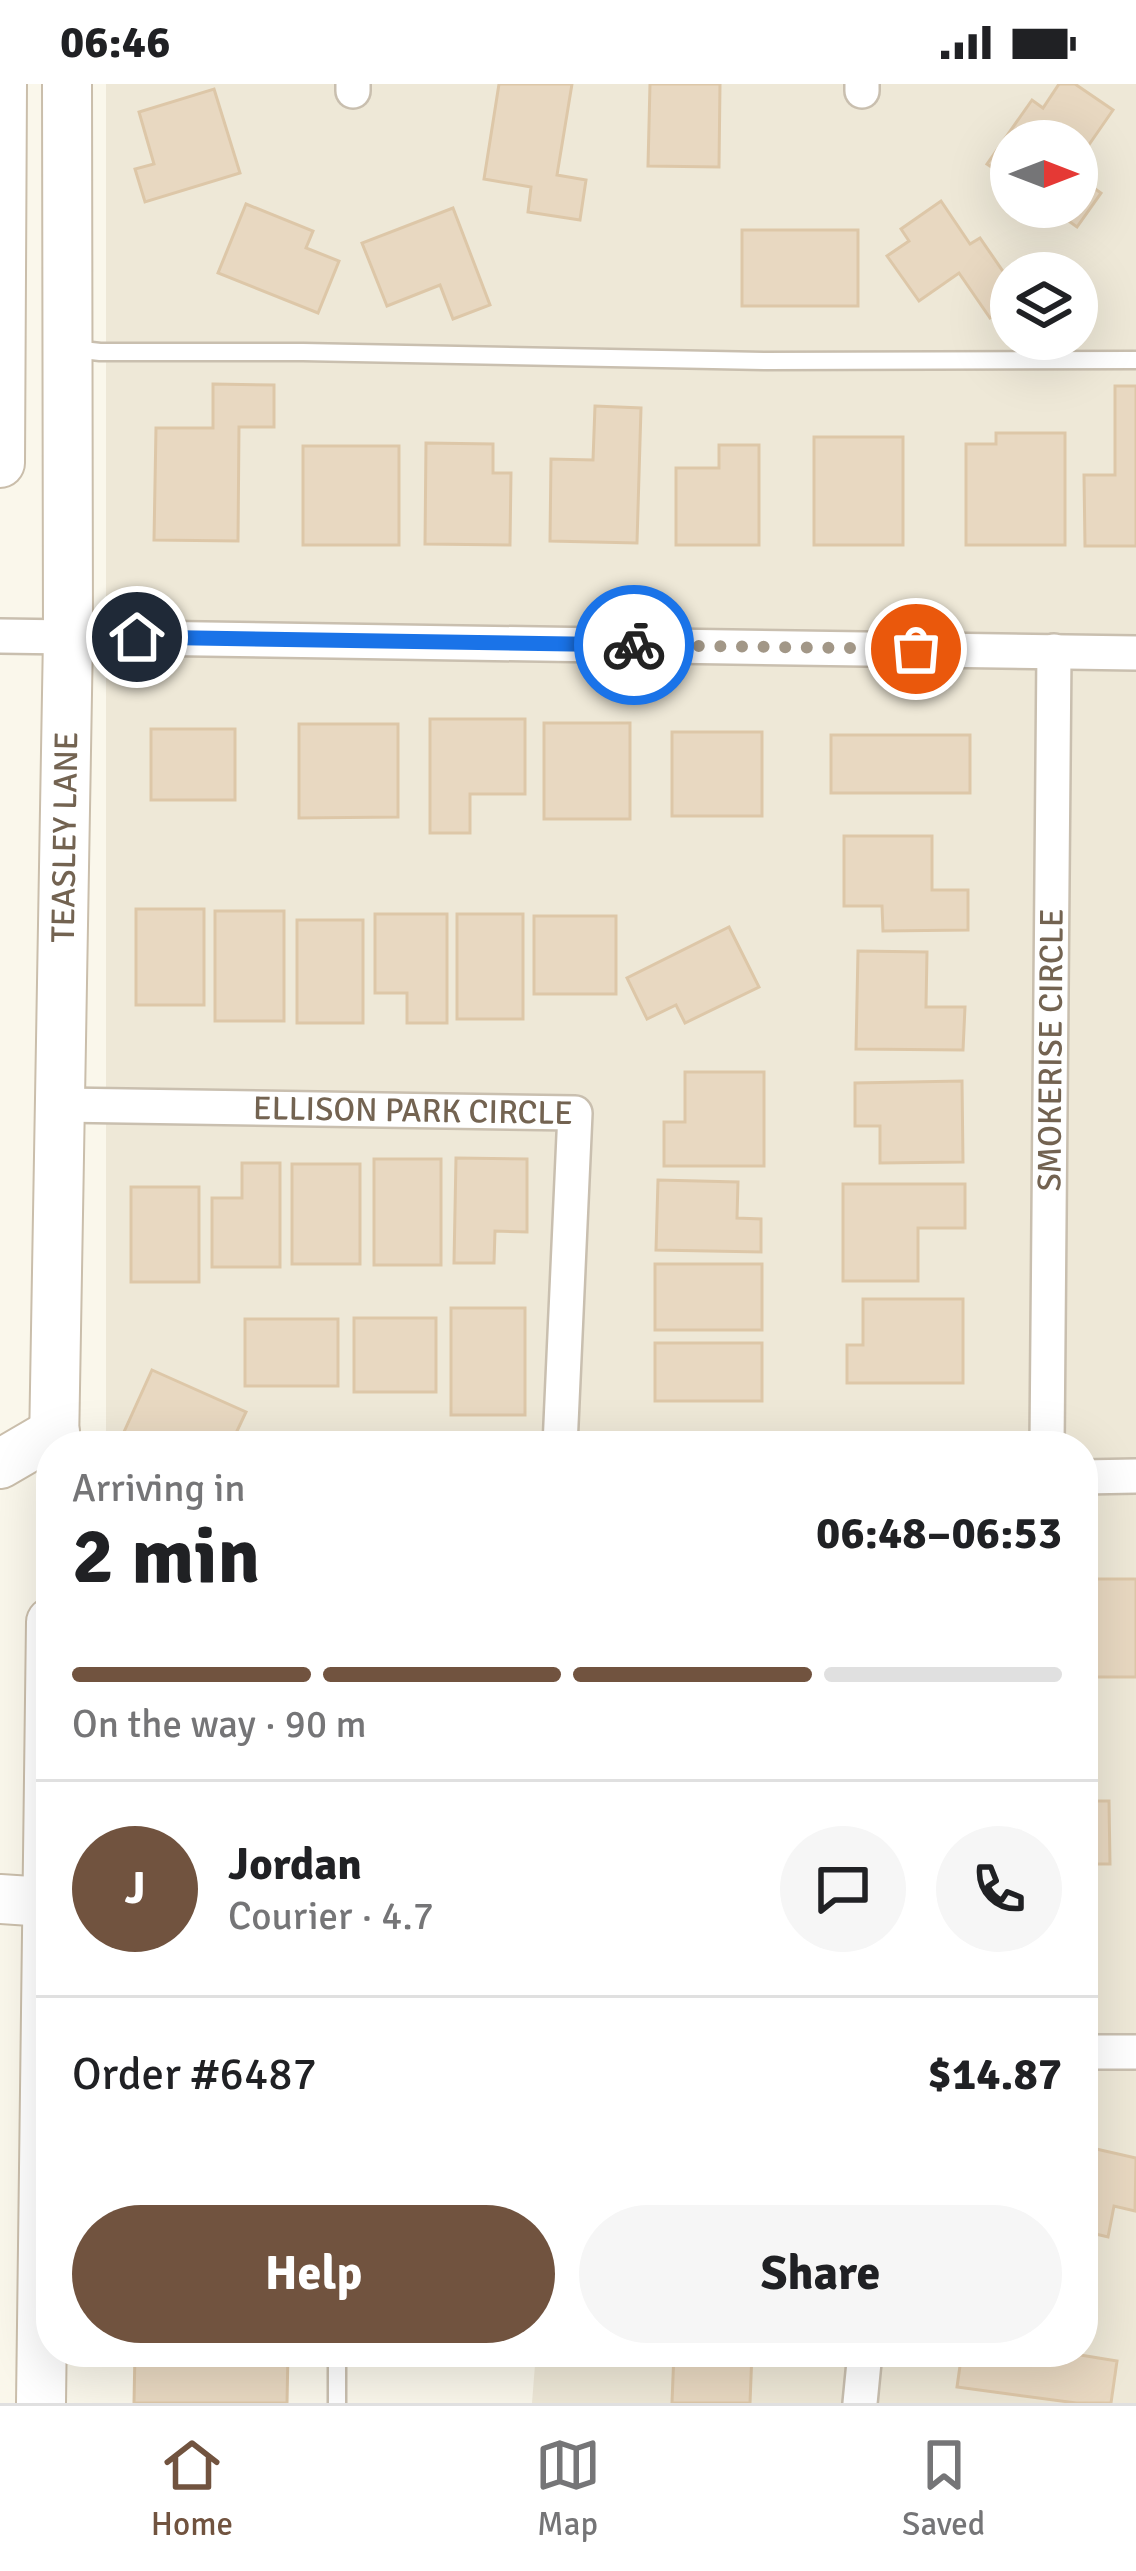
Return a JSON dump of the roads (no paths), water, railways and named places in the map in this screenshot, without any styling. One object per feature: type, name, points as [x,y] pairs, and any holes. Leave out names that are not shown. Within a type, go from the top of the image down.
[{"type":"main road","points":[[0,463],[2,84]]},
{"type":"main road","name":"TEASLEY LANE","points":[[54,1431],[68,636],[68,84]]},
{"type":"main road","points":[[0,1464],[36,1447]]},
{"type":"main road","points":[[36,1841],[32,1900],[36,2124]]},
{"type":"main road","points":[[40,2367],[41,2403]]},
{"type":"street","points":[[0,636],[1136,653]]},
{"type":"street","name":"SMOKERISE CIRCLE","points":[[1047,1431],[1054,651]]},
{"type":"street","name":"ELLISON PARK CIRCLE","points":[[62,1105],[575,1113],[561,1431]]},
{"type":"street","points":[[1098,1477],[1136,1476]]},
{"type":"street","points":[[1098,2053],[1136,2052]]},
{"type":"street","points":[[860,2403],[864,2367]]},
{"type":"lane","points":[[68,348],[765,361],[1136,360]]},
{"type":"lane","points":[[337,2367],[337,2403]]}]
